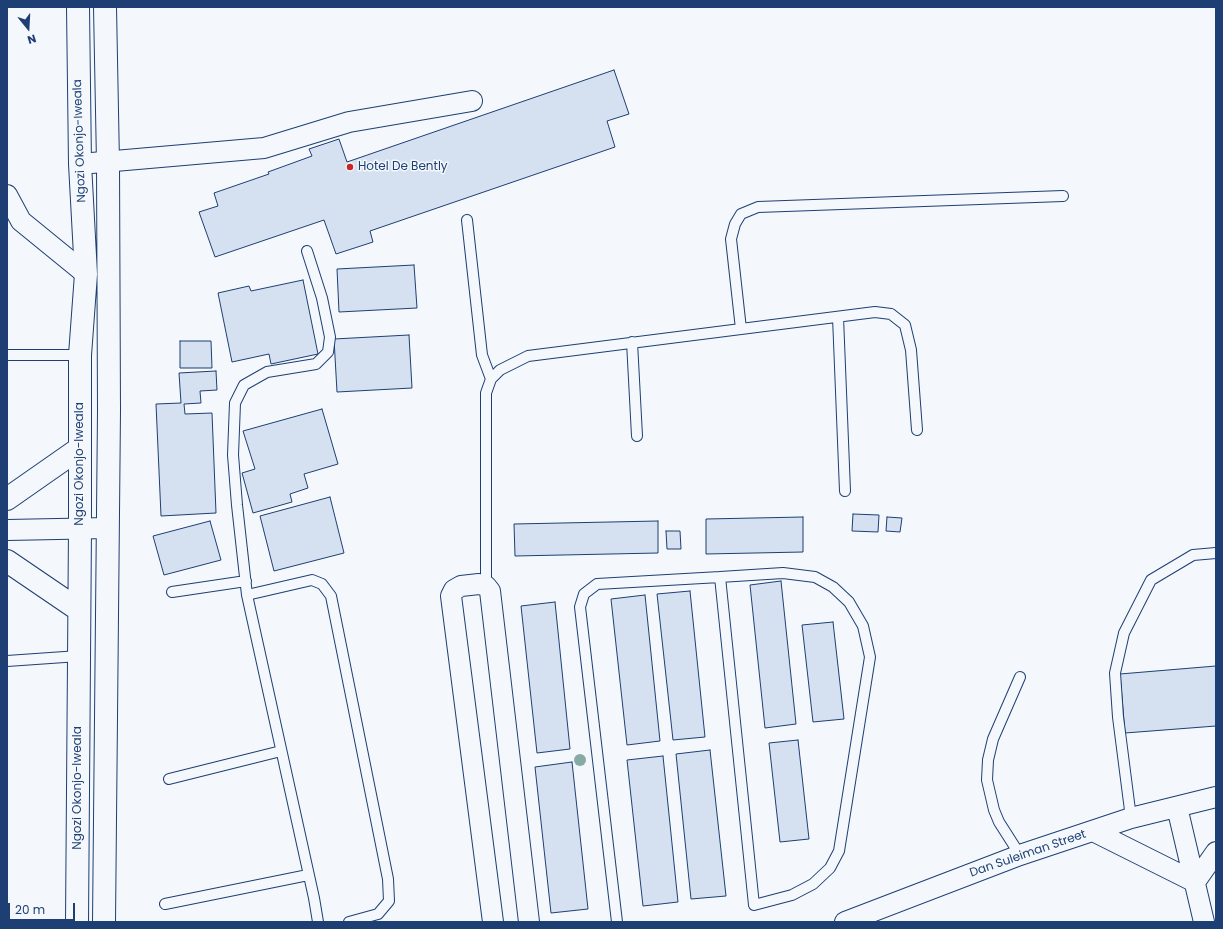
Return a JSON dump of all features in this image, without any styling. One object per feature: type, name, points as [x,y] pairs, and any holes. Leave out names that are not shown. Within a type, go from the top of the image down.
[{"type":"street","name":"Ngozi Okonjo-Iweala","points":[[77,922],[80,355],[86,274],[80,164],[78,7]]},
{"type":"street","points":[[104,922],[108,528],[108,162],[105,7]]},
{"type":"street","points":[[80,164],[264,148],[349,122],[472,101]]},
{"type":"street","points":[[7,194],[21,221],[86,274]]},
{"type":"street","points":[[7,499],[80,448]]},
{"type":"street","points":[[7,530],[108,528]]},
{"type":"street","points":[[7,561],[79,610]]},
{"type":"street","points":[[493,922],[451,596],[454,590],[461,586],[479,584],[486,586],[490,591],[529,922]]},
{"type":"street","name":"Dan Suleiman Street","points":[[845,922],[1020,855],[1131,818],[1216,797]]},
{"type":"street","points":[[1177,807],[1204,922]]},
{"type":"street","points":[[1093,831],[1195,882]]},
{"type":"street","points":[[1195,882],[1216,852]]},
{"type":"lane","points":[[741,329],[731,239],[735,224],[741,214],[758,206],[1063,196]]},
{"type":"lane","points":[[468,220],[482,355],[491,379]]},
{"type":"lane","points":[[307,250],[323,304],[330,337],[328,352],[316,364],[268,372],[244,385],[235,403],[233,455],[247,595],[318,922]]},
{"type":"lane","points":[[486,586],[486,393],[491,379],[500,370],[528,356],[875,312],[892,314],[905,325],[911,350],[917,430]]},
{"type":"lane","points":[[838,317],[845,491]]},
{"type":"lane","points":[[632,342],[637,436]]},
{"type":"lane","points":[[7,366],[10,355],[80,355]]},
{"type":"lane","points":[[1131,818],[1118,717],[1115,673],[1124,634],[1151,580],[1193,555],[1216,553]]},
{"type":"lane","points":[[617,922],[580,608],[584,594],[597,584],[783,573],[815,577],[833,587],[849,602],[863,626],[870,657],[839,851],[830,868],[813,884],[792,895],[754,906],[720,577]]},
{"type":"lane","points":[[247,595],[312,580],[322,584],[331,596],[388,879],[389,901],[378,914],[348,922]]},
{"type":"lane","points":[[172,592],[246,581]]},
{"type":"lane","points":[[7,661],[79,656]]},
{"type":"lane","points":[[1020,677],[993,739],[988,760],[987,780],[994,810],[999,822],[1020,855]]},
{"type":"lane","points":[[169,779],[281,751]]},
{"type":"lane","points":[[165,904],[308,875]]},
{"type":"building","points":[[614,70],[629,114],[607,121],[615,147],[370,231],[373,242],[336,254],[324,220],[215,257],[199,212],[218,206],[214,193],[269,174],[268,172],[312,156],[309,149],[339,139],[347,162]]},
{"type":"building","points":[[414,265],[417,308],[339,312],[337,269]]},
{"type":"building","points":[[303,280],[318,354],[271,364],[269,354],[232,362],[218,293],[249,286],[251,291]]},
{"type":"building","points":[[409,335],[412,388],[337,392],[334,339]]},
{"type":"building","points":[[180,341],[211,341],[212,368],[180,368]]},
{"type":"building","points":[[216,371],[217,390],[200,391],[201,403],[184,404],[185,414],[212,413],[216,513],[161,516],[156,404],[181,403],[179,373]]},
{"type":"building","points":[[322,409],[338,464],[304,474],[308,488],[290,494],[292,502],[253,513],[242,473],[255,469],[243,431]]},
{"type":"building","points":[[330,497],[344,553],[274,571],[260,516]]},
{"type":"building","points":[[853,514],[879,515],[878,532],[852,531]]},
{"type":"building","points":[[803,517],[803,552],[706,554],[706,519]]},
{"type":"building","points":[[887,517],[902,518],[900,532],[886,531]]},
{"type":"building","points":[[210,521],[221,560],[164,575],[153,536]]},
{"type":"building","points":[[658,521],[658,553],[515,556],[514,524]]},
{"type":"building","points":[[666,531],[680,531],[681,549],[667,549]]},
{"type":"building","points":[[781,581],[796,724],[765,728],[750,585]]},
{"type":"building","points":[[690,591],[705,737],[673,740],[657,594]]},
{"type":"building","points":[[645,595],[660,741],[627,745],[611,599]]},
{"type":"building","points":[[555,602],[570,749],[537,753],[521,606]]},
{"type":"building","points":[[833,622],[844,719],[813,722],[802,625]]},
{"type":"building","points":[[1216,666],[1216,726],[1125,733],[1120,674]]},
{"type":"building","points":[[798,740],[809,839],[780,842],[769,743]]},
{"type":"building","points":[[710,750],[726,896],[691,899],[676,754]]},
{"type":"building","points":[[663,756],[678,902],[643,906],[627,760]]},
{"type":"building","points":[[572,762],[588,909],[551,913],[535,767]]},
{"type":"place","name":"Hotel De Bently","points":[[350,167]]}]
